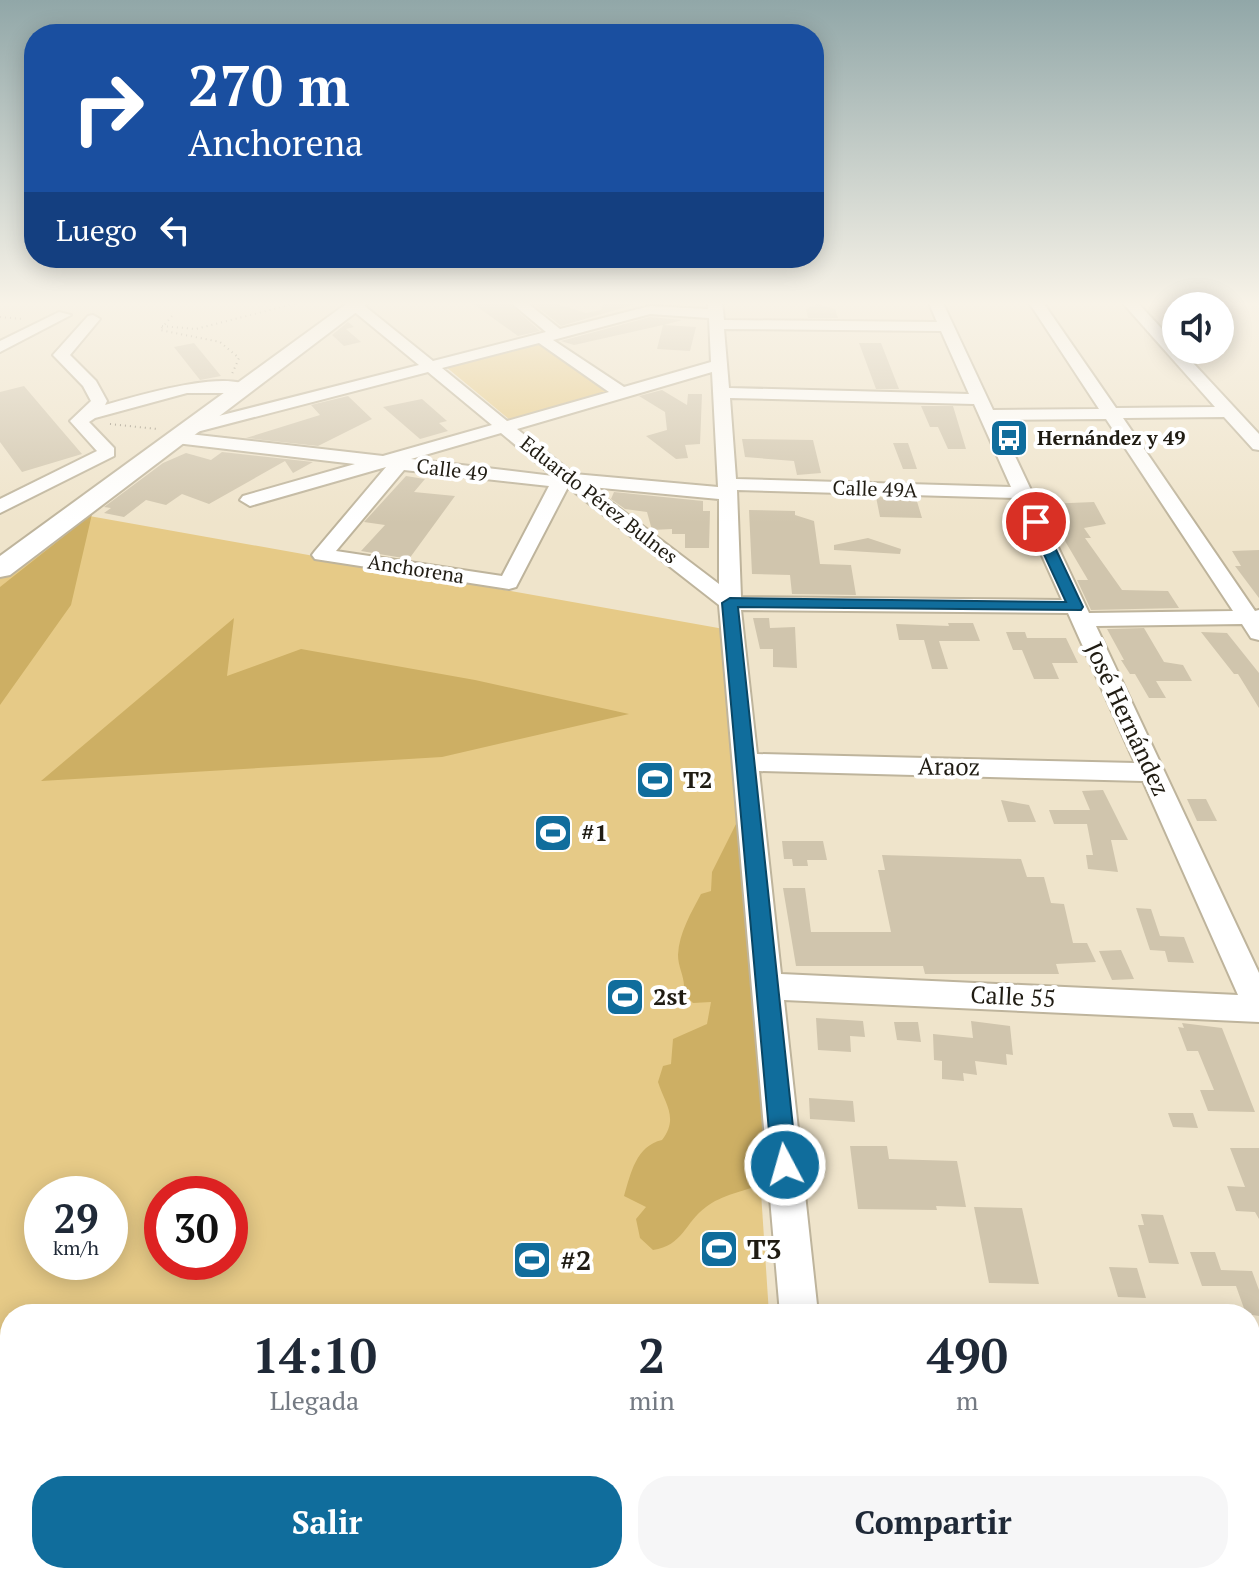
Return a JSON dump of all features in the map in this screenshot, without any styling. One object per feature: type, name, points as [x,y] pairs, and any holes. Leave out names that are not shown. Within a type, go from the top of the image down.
[{"type":"main road","points":[[0,569],[260,375]]},
{"type":"street","points":[[81,375],[99,401],[94,413]]},
{"type":"street","points":[[181,434],[402,375]]},
{"type":"street","name":"Eduardo Pérez Bulnes","points":[[442,375],[507,427],[565,481],[730,603]]},
{"type":"street","points":[[599,375],[623,394]]},
{"type":"street","points":[[250,500],[686,375]]},
{"type":"street","points":[[720,375],[728,489],[730,603],[798,1304]]},
{"type":"street","name":"José Hernández","points":[[969,375],[1152,772],[1250,967],[1259,1008]]},
{"type":"street","points":[[1086,375],[1255,622]]},
{"type":"street","points":[[1196,375],[1259,445]]},
{"type":"street","points":[[0,507],[108,452],[79,421],[94,413],[187,388],[246,385]]},
{"type":"street","points":[[721,393],[1112,413],[1234,416],[1259,420]]},
{"type":"street","name":"Calle 49","points":[[181,434],[399,464],[565,481],[728,489]]},
{"type":"street","name":"Anchorena","points":[[399,464],[322,555],[509,583],[565,481]]},
{"type":"street","name":"Calle 49A","points":[[728,489],[1023,493]]},
{"type":"street","points":[[730,603],[1255,622]]},
{"type":"street","name":"Araoz","points":[[745,762],[1152,772]]},
{"type":"street","name":"Calle 55","points":[[767,986],[1259,1008]]},
{"type":"path","points":[[231,375],[230,378],[246,385]]},
{"type":"path","points":[[94,413],[114,427],[134,426],[181,434]]},
{"type":"shaded area","points":[[456,375],[586,375],[609,391],[510,420]]},
{"type":"shaded area","points":[[78,514],[724,629],[768,1304],[0,1304],[0,575]]},
{"type":"shaded area","points":[[92,514],[71,605],[0,705],[0,587]]},
{"type":"shaded area","points":[[234,618],[227,676],[301,649],[475,680],[629,714],[442,757],[41,781]]},
{"type":"shaded area","points":[[744,808],[766,1183],[712,1203],[671,1244],[653,1250],[640,1238],[636,1219],[646,1207],[624,1196],[640,1154],[662,1140],[670,1125],[669,1111],[658,1082],[663,1066],[671,1064],[673,1039],[707,1024],[711,1002],[693,1003],[683,993],[679,947],[686,923],[701,894],[711,891],[712,872]]},
{"type":"building","points":[[196,375],[221,376],[200,380]]},
{"type":"building","points":[[871,375],[893,375],[899,389],[876,389]]},
{"type":"building","points":[[24,386],[82,454],[22,472],[0,442],[0,392]]},
{"type":"building","points":[[662,390],[687,405],[688,394],[702,394],[700,444],[685,445],[688,458],[676,459],[646,436],[667,430],[665,412],[639,396]]},
{"type":"building","points":[[348,396],[372,419],[318,446],[246,438],[320,415],[311,405]]},
{"type":"building","points":[[422,399],[447,421],[439,423],[448,431],[420,439],[383,407]]},
{"type":"building","points":[[921,406],[953,406],[966,449],[948,449],[938,427],[930,427]]},
{"type":"building","points":[[742,439],[813,440],[821,473],[797,475],[794,461],[745,457]]},
{"type":"building","points":[[893,443],[908,443],[917,469],[903,469]]},
{"type":"building","points":[[222,452],[313,462],[293,473],[285,461],[209,504],[182,494],[166,505],[146,500],[124,517],[104,513],[111,508],[104,507],[163,463],[186,453],[211,460]]},
{"type":"building","points":[[406,476],[425,479],[414,492],[455,496],[409,559],[361,551],[385,525],[364,522]]},
{"type":"building","points":[[614,492],[703,501],[703,511],[710,511],[709,548],[685,548],[685,534],[672,534],[672,529],[652,530],[647,512],[625,509],[611,499]]},
{"type":"building","points":[[876,497],[916,498],[922,518],[880,517]]},
{"type":"building","points":[[1094,502],[1106,524],[1084,528],[1091,538],[1085,538],[1122,590],[1168,591],[1179,608],[1091,610],[1077,580],[1088,580],[1045,507],[1046,504]]},
{"type":"building","points":[[749,510],[795,511],[795,515],[814,521],[820,564],[851,565],[856,595],[792,594],[790,575],[752,574]]},
{"type":"building","points":[[868,538],[901,549],[900,554],[834,550],[834,545]]},
{"type":"building","points":[[1259,550],[1259,598],[1235,566],[1241,566],[1232,551]]},
{"type":"building","points":[[753,618],[769,618],[770,628],[795,627],[797,668],[773,667],[773,649],[760,649]]},
{"type":"building","points":[[948,623],[973,623],[980,641],[939,641],[948,669],[932,669],[924,640],[899,640],[896,624],[949,626]]},
{"type":"building","points":[[1144,628],[1164,662],[1183,665],[1192,681],[1156,681],[1166,698],[1149,698],[1135,674],[1130,674],[1121,660],[1124,660],[1107,629]]},
{"type":"building","points":[[1006,632],[1025,632],[1027,638],[1066,638],[1078,663],[1052,663],[1059,679],[1034,679],[1022,650],[1013,650]]},
{"type":"building","points":[[1201,632],[1227,633],[1259,673],[1259,708],[1238,674],[1234,674]]},
{"type":"building","points":[[1103,790],[1128,840],[1111,840],[1118,872],[1088,869],[1086,855],[1093,855],[1087,824],[1054,824],[1049,810],[1090,810],[1082,791]]},
{"type":"building","points":[[1187,799],[1206,799],[1217,821],[1197,821]]},
{"type":"building","points":[[1001,800],[1029,805],[1036,822],[1008,822]]},
{"type":"building","points":[[782,841],[823,841],[827,860],[807,860],[808,866],[793,866],[792,859],[784,859]]},
{"type":"building","points":[[882,855],[1021,859],[1027,877],[1044,877],[1051,903],[1064,904],[1073,943],[1087,943],[1096,962],[1056,964],[1059,974],[925,974],[923,966],[796,966],[783,888],[805,888],[811,932],[891,932],[878,870],[885,870]]},
{"type":"building","points":[[1136,908],[1151,909],[1160,936],[1184,937],[1194,963],[1168,962],[1165,951],[1150,950]]},
{"type":"building","points":[[1121,950],[1134,979],[1112,980],[1099,951]]},
{"type":"building","points":[[816,1018],[863,1021],[865,1037],[850,1036],[851,1052],[818,1050]]},
{"type":"building","points":[[971,1021],[1010,1026],[1013,1055],[1006,1054],[1007,1065],[975,1061],[977,1075],[963,1073],[964,1081],[942,1079],[942,1061],[934,1060],[933,1034],[973,1038]]},
{"type":"building","points":[[894,1022],[918,1022],[921,1042],[897,1040]]},
{"type":"building","points":[[1182,1023],[1222,1028],[1255,1112],[1208,1111],[1200,1090],[1214,1090],[1198,1051],[1187,1051],[1178,1027],[1184,1028]]},
{"type":"building","points":[[809,1098],[853,1101],[855,1122],[810,1119]]},
{"type":"building","points":[[1168,1113],[1193,1113],[1198,1128],[1173,1127]]},
{"type":"building","points":[[850,1146],[887,1146],[889,1159],[957,1161],[966,1207],[936,1206],[937,1210],[858,1209]]},
{"type":"building","points":[[1230,1148],[1259,1148],[1259,1219],[1255,1212],[1236,1211],[1227,1186],[1245,1187]]},
{"type":"building","points":[[974,1207],[1022,1208],[1039,1284],[989,1283]]},
{"type":"building","points":[[1141,1214],[1163,1215],[1179,1264],[1149,1263],[1138,1225],[1144,1225]]},
{"type":"building","points":[[1190,1252],[1215,1252],[1221,1270],[1252,1271],[1259,1290],[1259,1304],[1242,1304],[1236,1286],[1202,1286]]},
{"type":"building","points":[[1109,1267],[1137,1268],[1146,1298],[1118,1297]]},
{"type":"place","name":"Hernández y 49","points":[[1009,438]]},
{"type":"place","name":"T2","points":[[655,780]]},
{"type":"place","name":"#1","points":[[553,833]]},
{"type":"place","name":"2st","points":[[625,997]]},
{"type":"place","name":"T3","points":[[719,1249]]},
{"type":"place","name":"#2","points":[[532,1260]]},
{"type":"route","points":[[785,1165],[730,603],[1075,607],[1036,522]]}]
